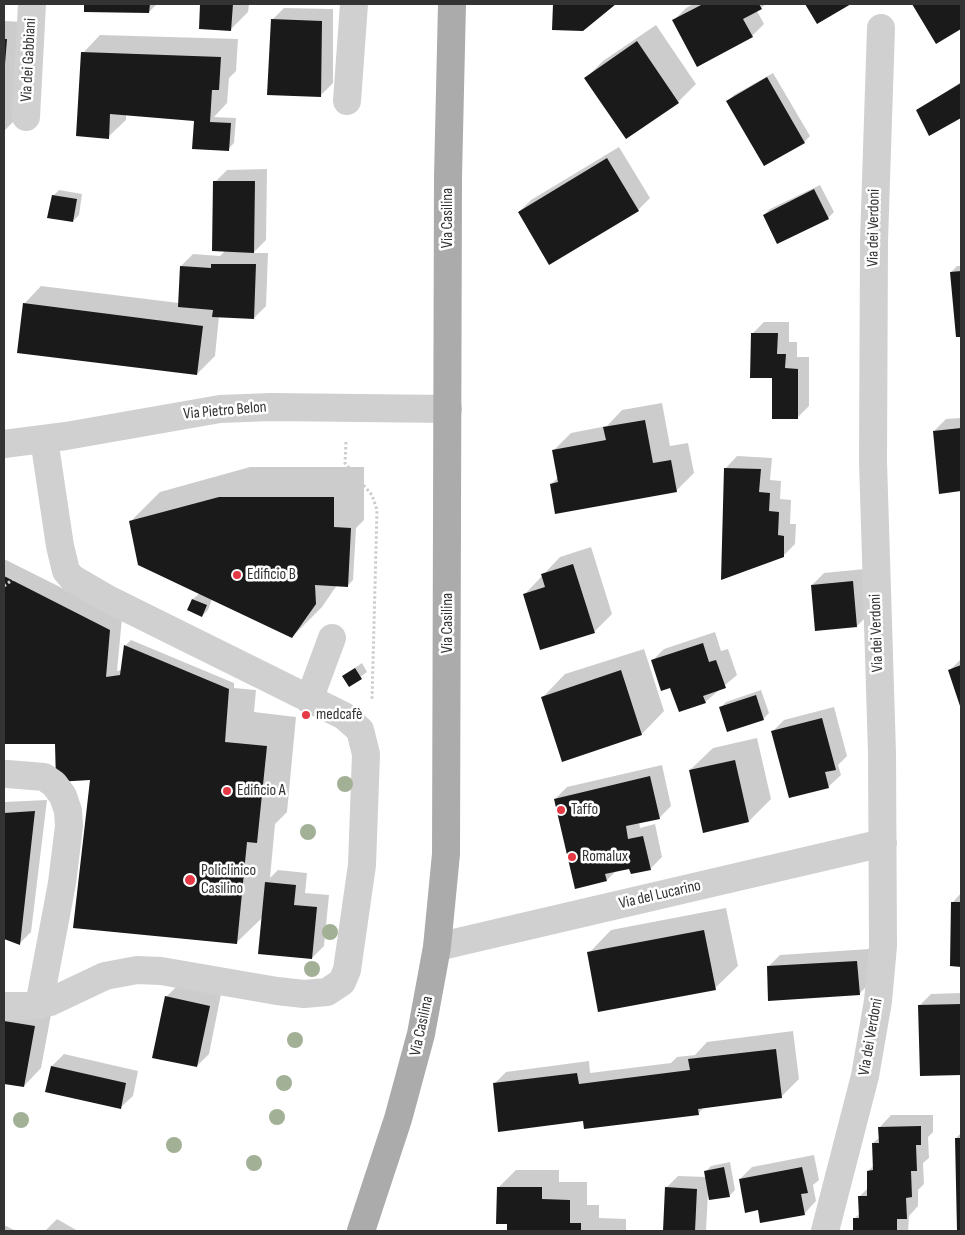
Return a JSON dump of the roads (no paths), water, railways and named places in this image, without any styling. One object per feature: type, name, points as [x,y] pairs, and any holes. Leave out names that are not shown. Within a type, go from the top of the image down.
[{"type":"main road","name":"Via Casilina","points":[[361,1231],[389,1149],[415,1061],[437,948],[447,821],[448,177],[452,4]]},
{"type":"street","name":"Via dei Gabbiani","points":[[26,117],[32,4]]},
{"type":"street","points":[[347,101],[354,4]]},
{"type":"street","name":"Via dei Verdoni","points":[[825,1231],[860,1096],[878,1001],[883,946],[883,842],[873,461],[874,241],[880,28]]},
{"type":"street","name":"Via Pietro Belon","points":[[4,444],[220,410],[271,407],[448,409]]},
{"type":"street","points":[[4,1006],[39,1005],[61,998],[115,973],[149,970],[304,994],[327,992],[342,982],[347,970],[359,892],[364,814],[365,748],[363,735],[354,723],[108,599],[72,578],[66,571],[60,546],[44,439]]},
{"type":"street","points":[[309,700],[332,638]]},
{"type":"street","points":[[6,774],[44,777],[54,784],[63,796],[68,811],[69,826],[62,884],[39,1005]]},
{"type":"street","name":"Via del Lucarino","points":[[437,948],[883,842]]},
{"type":"place","name":"Edificio B","points":[[237,575]]},
{"type":"place","name":"medcafè","points":[[306,715]]},
{"type":"place","name":"Edificio A","points":[[227,791]]},
{"type":"place","name":"Taffo","points":[[561,810]]},
{"type":"place","name":"Romalux","points":[[572,857]]},
{"type":"place","name":"Policlinico Casilino","points":[[190,880]]}]
